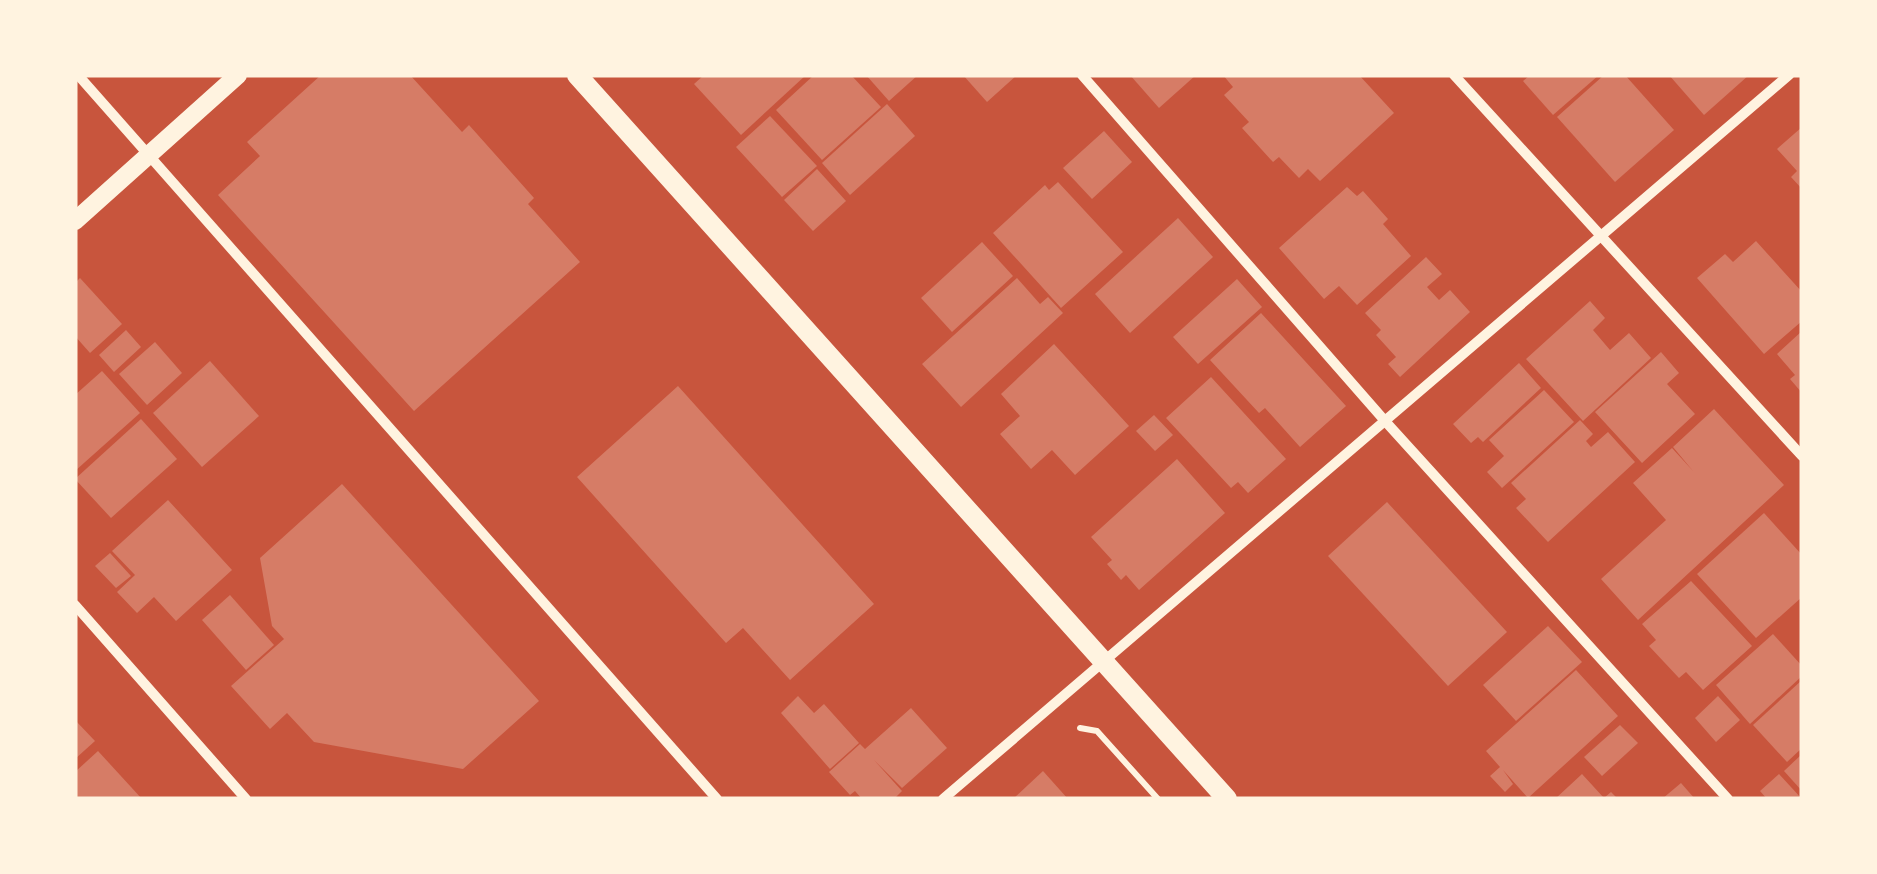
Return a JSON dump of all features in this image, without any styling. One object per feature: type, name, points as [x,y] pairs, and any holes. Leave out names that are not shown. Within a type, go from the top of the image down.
[{"type":"main road","points":[[577,75],[1228,799]]},
{"type":"street","points":[[78,75],[717,799]]},
{"type":"street","points":[[75,221],[238,75]]},
{"type":"street","points":[[1082,75],[1385,421],[1728,799]]},
{"type":"street","points":[[1454,75],[1802,456]]},
{"type":"street","points":[[943,799],[1789,75]]},
{"type":"street","points":[[75,604],[246,799]]},
{"type":"path","points":[[1066,725],[1097,731],[1158,799]]},
{"type":"building","points":[[321,75],[410,75],[462,132],[469,125],[534,198],[528,204],[580,262],[414,411],[218,195],[260,156],[247,142]]},
{"type":"building","points":[[704,75],[806,75],[741,135],[694,84]]},
{"type":"building","points":[[814,75],[851,75],[881,107],[822,160],[776,110]]},
{"type":"building","points":[[866,75],[918,75],[889,101]]},
{"type":"building","points":[[963,75],[1017,75],[987,102]]},
{"type":"building","points":[[1130,75],[1196,75],[1159,108]]},
{"type":"building","points":[[1223,75],[1359,75],[1394,113],[1320,181],[1308,169],[1299,178],[1279,157],[1273,162],[1242,128],[1249,122],[1224,95],[1233,87]]},
{"type":"building","points":[[1530,75],[1599,75],[1553,115],[1523,81]]},
{"type":"building","points":[[1604,75],[1625,75],[1674,130],[1615,182],[1557,117]]},
{"type":"building","points":[[1669,75],[1749,75],[1704,115]]},
{"type":"building","points":[[887,104],[915,136],[850,195],[822,163]]},
{"type":"building","points":[[770,116],[817,166],[782,197],[736,147]]},
{"type":"building","points":[[1802,127],[1802,189],[1791,177],[1797,171],[1777,149]]},
{"type":"building","points":[[1104,131],[1132,162],[1092,199],[1063,168]]},
{"type":"building","points":[[817,169],[846,201],[813,231],[784,200]]},
{"type":"building","points":[[1058,182],[1123,252],[1061,308],[993,233],[1045,185],[1049,190]]},
{"type":"building","points":[[1347,187],[1357,196],[1363,191],[1388,219],[1383,224],[1411,256],[1357,305],[1339,286],[1324,299],[1279,248]]},
{"type":"building","points":[[1178,218],[1213,257],[1130,333],[1095,294]]},
{"type":"building","points":[[1756,241],[1802,292],[1802,321],[1764,354],[1697,278],[1725,254],[1733,262]]},
{"type":"building","points":[[982,242],[1013,276],[952,332],[921,298]]},
{"type":"building","points":[[1426,257],[1442,274],[1427,287],[1439,300],[1450,290],[1470,312],[1400,377],[1388,364],[1396,357],[1376,335],[1381,330],[1365,313]]},
{"type":"building","points":[[80,278],[122,324],[90,353],[75,336],[75,283]]},
{"type":"building","points":[[1017,278],[1040,304],[1048,297],[1063,313],[961,407],[922,364]]},
{"type":"building","points":[[1237,279],[1262,307],[1198,364],[1173,337]]},
{"type":"building","points":[[1590,301],[1605,318],[1593,330],[1610,350],[1629,333],[1651,358],[1583,421],[1526,359]]},
{"type":"building","points":[[1261,313],[1346,406],[1300,447],[1265,408],[1259,413],[1210,360]]},
{"type":"building","points":[[126,330],[141,347],[114,372],[99,355]]},
{"type":"building","points":[[1802,331],[1802,393],[1790,379],[1795,375],[1777,354]]},
{"type":"building","points":[[155,342],[182,373],[147,405],[119,374]]},
{"type":"building","points":[[1054,344],[1129,426],[1075,475],[1052,450],[1031,469],[1000,434],[1020,416],[1001,394]]},
{"type":"building","points":[[1661,352],[1679,373],[1667,384],[1695,414],[1642,463],[1595,412]]},
{"type":"building","points":[[210,361],[259,416],[202,467],[153,413]]},
{"type":"building","points":[[1519,363],[1541,388],[1483,442],[1478,437],[1471,443],[1453,424]]},
{"type":"building","points":[[102,371],[140,413],[75,471],[75,395]]},
{"type":"building","points":[[1211,377],[1286,459],[1248,493],[1238,482],[1231,488],[1166,418]]},
{"type":"building","points":[[678,386],[874,604],[790,680],[743,628],[726,643],[577,477]]},
{"type":"building","points":[[1544,390],[1574,422],[1502,488],[1487,472],[1504,456],[1489,440]]},
{"type":"building","points":[[1714,409],[1784,485],[1638,620],[1601,579],[1666,520],[1633,483],[1672,448],[1693,471],[1673,447]]},
{"type":"building","points":[[1154,415],[1173,435],[1155,451],[1136,431]]},
{"type":"building","points":[[141,419],[177,459],[111,518],[75,479]]},
{"type":"building","points":[[1580,420],[1593,434],[1586,441],[1591,447],[1608,432],[1635,462],[1548,542],[1516,508],[1526,499],[1511,483]]},
{"type":"building","points":[[1177,459],[1225,513],[1139,590],[1126,575],[1121,580],[1107,564],[1112,560],[1091,537]]},
{"type":"building","points":[[342,484],[539,701],[463,769],[314,742],[287,713],[270,729],[231,686],[284,639],[272,626],[260,558]]},
{"type":"building","points":[[168,500],[232,570],[176,621],[154,597],[137,613],[117,592],[135,575],[112,551]]},
{"type":"building","points":[[1387,502],[1507,632],[1448,686],[1328,556]]},
{"type":"building","points":[[1764,513],[1802,555],[1802,597],[1756,638],[1697,574]]},
{"type":"building","points":[[110,553],[131,576],[116,588],[95,566]]},
{"type":"building","points":[[1691,581],[1752,646],[1703,690],[1686,672],[1679,678],[1649,646],[1656,640],[1642,624]]},
{"type":"building","points":[[230,595],[274,645],[246,670],[202,620]]},
{"type":"building","points":[[1548,626],[1582,662],[1516,721],[1483,685]]},
{"type":"building","points":[[1773,634],[1802,666],[1802,676],[1750,724],[1716,685]]},
{"type":"building","points":[[1576,670],[1618,716],[1528,798],[1503,770],[1513,784],[1505,792],[1490,776],[1500,767],[1486,751]]},
{"type":"building","points":[[1802,680],[1802,748],[1787,762],[1753,725]]},
{"type":"building","points":[[798,696],[814,713],[824,704],[859,743],[830,769],[781,713]]},
{"type":"building","points":[[1718,696],[1740,720],[1716,742],[1695,718]]},
{"type":"building","points":[[911,708],[947,748],[902,788],[874,760],[902,791],[894,799],[862,799],[855,791],[850,795],[829,772],[860,744],[865,749]]},
{"type":"building","points":[[75,720],[95,741],[75,759]]},
{"type":"building","points":[[1620,725],[1638,743],[1602,776],[1584,757]]},
{"type":"building","points":[[98,751],[142,799],[75,799],[75,772]]},
{"type":"building","points":[[1802,754],[1802,791],[1784,771]]},
{"type":"building","points":[[1043,771],[1068,799],[1013,799]]},
{"type":"building","points":[[1582,774],[1604,798],[1611,792],[1618,799],[1555,799]]},
{"type":"building","points":[[1779,774],[1802,799],[1767,799],[1760,791]]},
{"type":"building","points":[[1681,783],[1695,799],[1662,799]]}]
